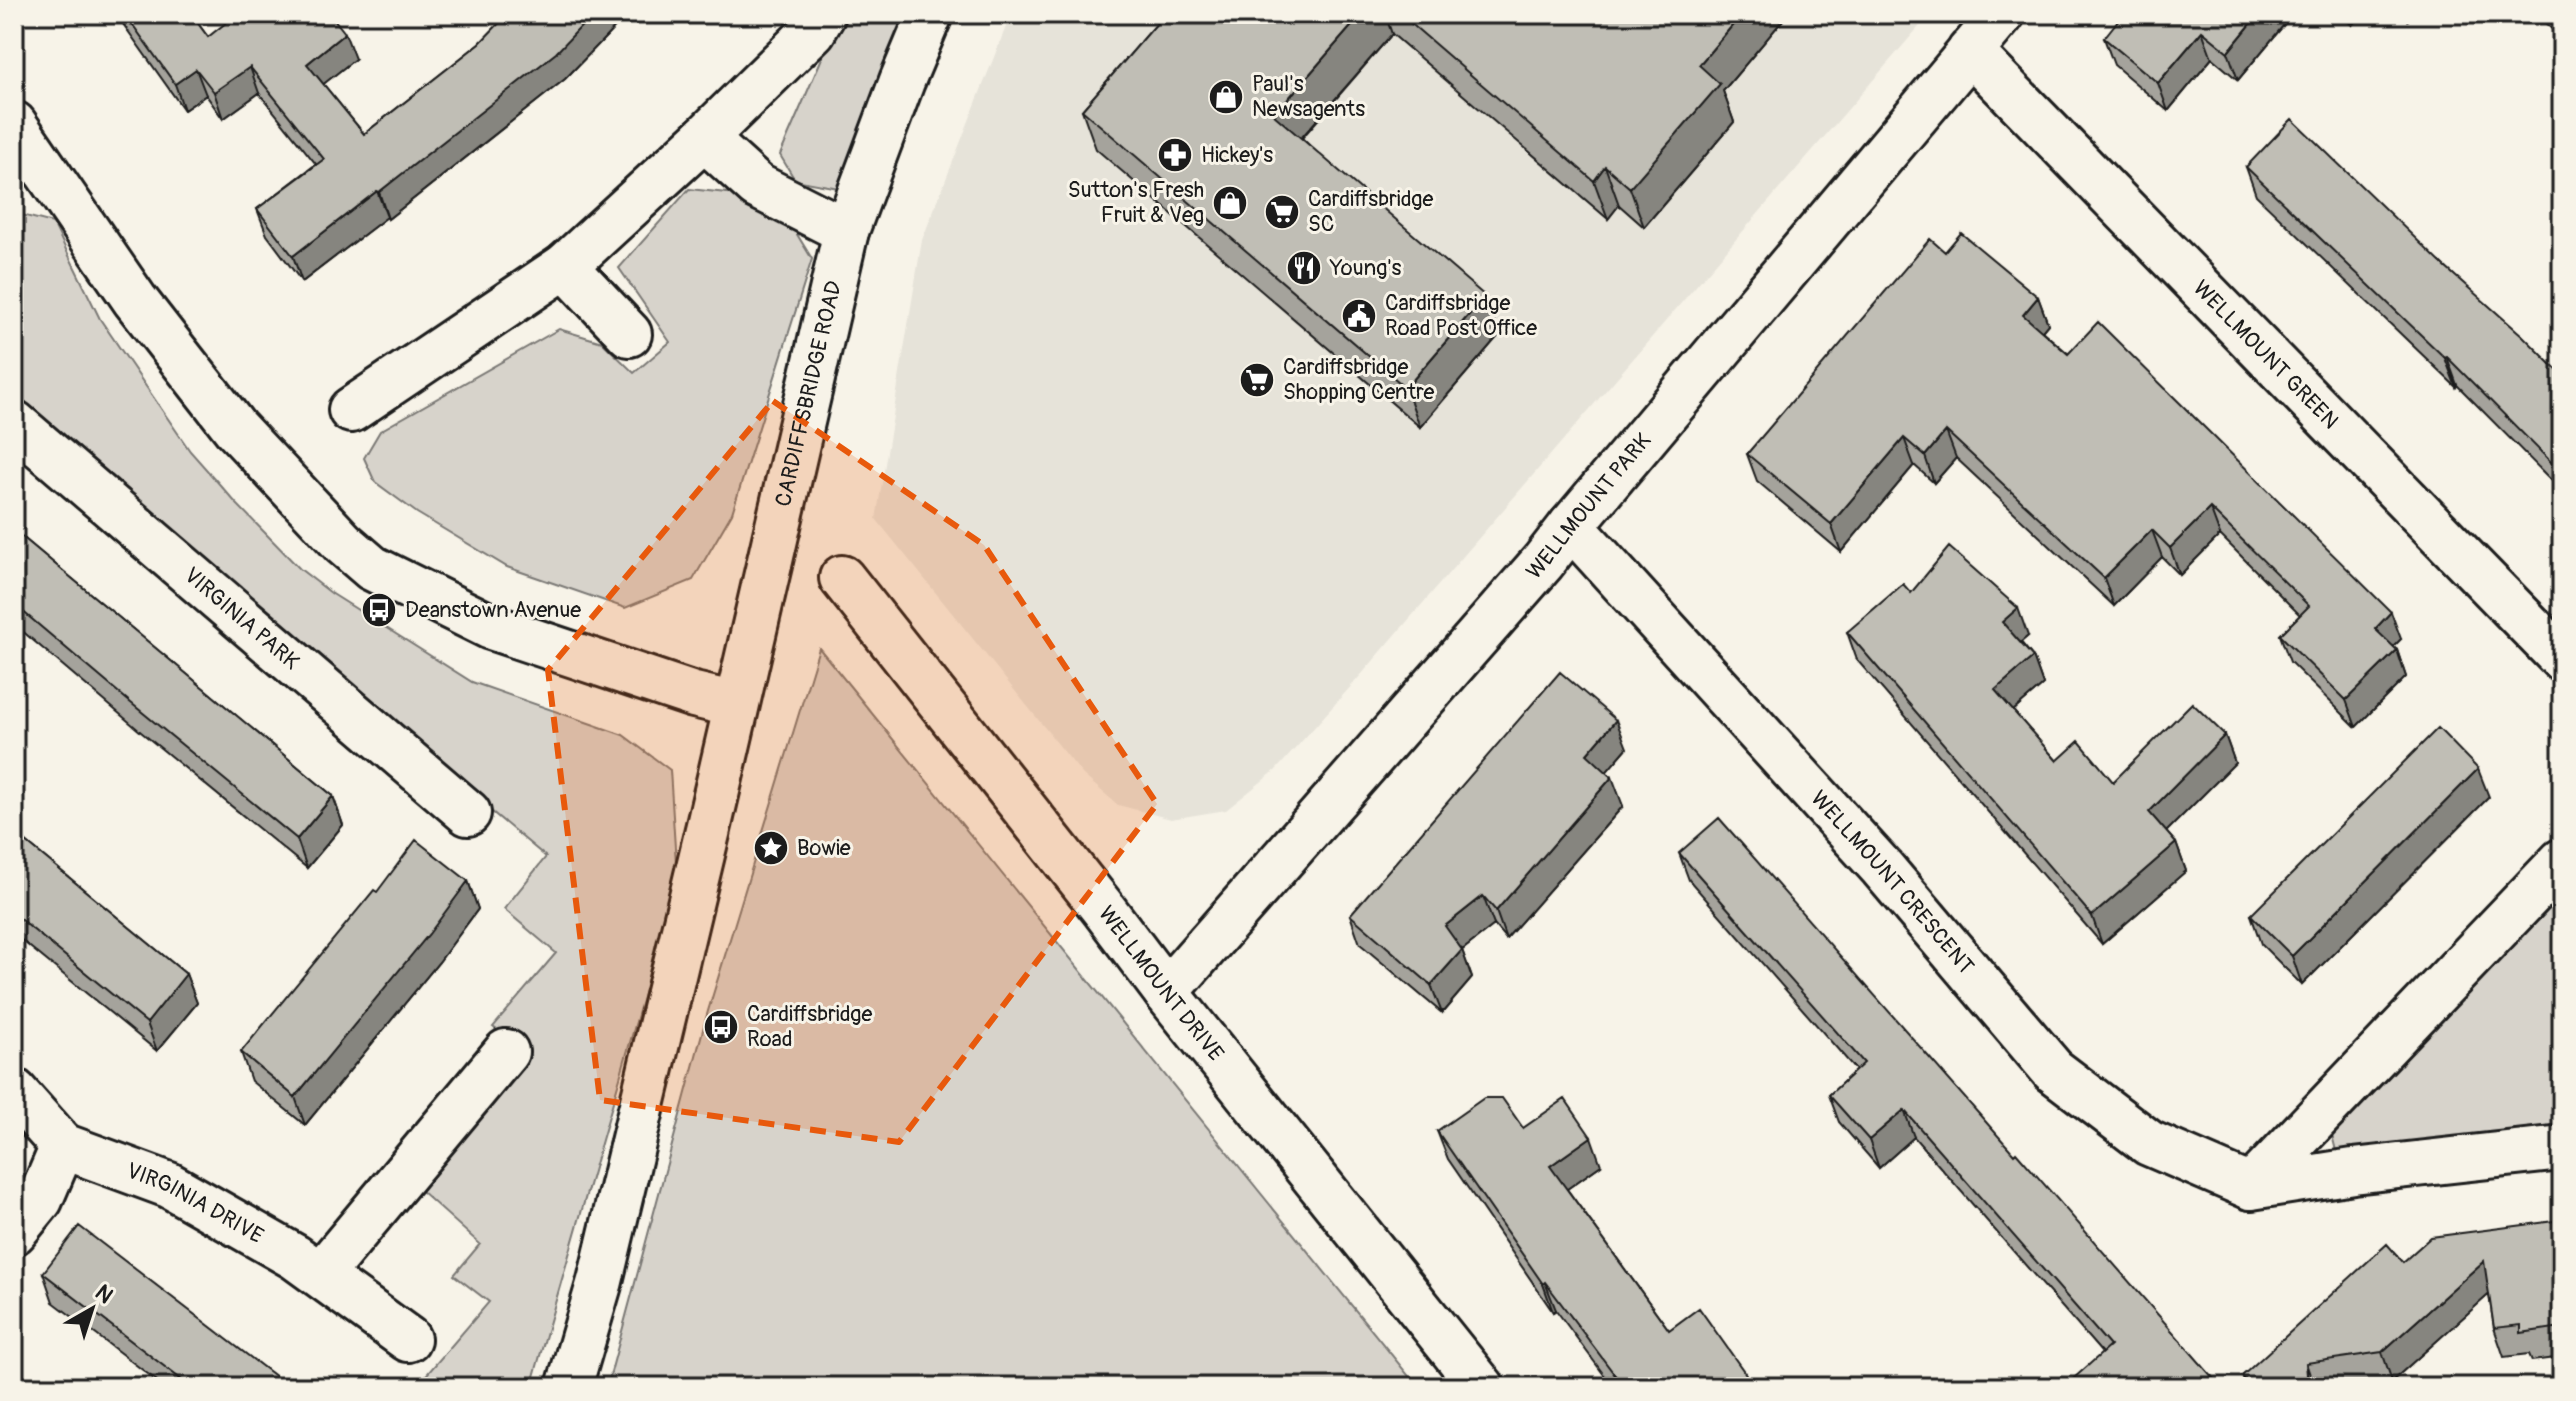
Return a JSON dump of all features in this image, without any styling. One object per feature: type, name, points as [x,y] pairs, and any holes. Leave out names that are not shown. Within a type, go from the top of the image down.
[{"type":"street","points":[[351,410],[565,266],[704,138],[813,31],[823,14]]},
{"type":"street","name":"CARDIFFSBRIDGE ROAD","points":[[569,1387],[600,1281],[846,231],[930,14]]},
{"type":"street","name":"WELLMOUNT PARK","points":[[1166,992],[1543,562],[2002,14]]},
{"type":"street","name":"WELLMOUNT GREEN","points":[[1970,51],[2562,659]]},
{"type":"street","points":[[14,124],[135,300],[240,435],[343,543],[372,568],[491,627],[694,695],[736,705]]},
{"type":"street","points":[[704,138],[757,186],[846,231]]},
{"type":"street","points":[[565,266],[629,334]]},
{"type":"street","name":"VIRGINIA PARK","points":[[14,423],[468,813]]},
{"type":"street","name":"WELLMOUNT CRESCENT","points":[[1571,526],[1882,868],[2053,1070],[2149,1143],[2251,1187]]},
{"type":"street","name":"WELLMOUNT DRIVE","points":[[842,578],[1166,992],[1482,1387]]},
{"type":"street","points":[[2251,1187],[2562,861]]},
{"type":"street","points":[[321,1274],[506,1052]]},
{"type":"street","points":[[14,1091],[63,1146],[40,1200],[14,1232]]},
{"type":"street","name":"VIRGINIA DRIVE","points":[[63,1146],[169,1185],[295,1257],[408,1339]]},
{"type":"street","points":[[2251,1187],[2353,1171],[2562,1148]]},
{"type":"highlighted area","points":[[773,401],[984,545],[1157,804],[899,1142],[600,1100],[548,670]]},
{"type":"shaded area","points":[[841,14],[909,14],[839,188],[795,180],[780,155]]},
{"type":"shaded area","name":"Cardiffsbridge Shopping Centre","points":[[1011,14],[1930,14],[1276,770],[1226,810],[1171,819],[1118,805],[1083,775],[876,519],[922,240]]},
{"type":"shaded area","points":[[689,189],[746,195],[787,218],[812,259],[732,513],[693,580],[625,608],[507,567],[417,513],[375,482],[364,458],[380,431],[559,329],[602,342],[634,373],[670,342],[619,268]]},
{"type":"shaded area","points":[[14,213],[53,223],[100,319],[190,451],[300,569],[331,593],[472,682],[623,735],[670,770],[677,879],[531,1387],[416,1387],[489,1302],[454,1275],[480,1244],[421,1191],[530,1056],[493,1027],[556,953],[504,909],[546,857],[14,412]]},
{"type":"shaded area","points":[[819,648],[1417,1387],[607,1387],[708,1011]]},
{"type":"shaded area","points":[[2562,888],[2562,1132],[2338,1159],[2330,1127]]},
{"type":"building","points":[[125,14],[191,14],[208,37],[237,14],[330,14],[345,33],[307,64],[364,134],[480,43],[508,14],[593,14],[556,53],[293,256],[257,209],[324,159],[250,67],[214,92],[196,69],[175,84]]},
{"type":"building","points":[[1165,14],[1362,14],[1274,115],[1485,296],[1406,388],[1082,110]]},
{"type":"building","points":[[1400,14],[1742,14],[1699,65],[1720,84],[1630,188],[1605,166],[1594,181]]},
{"type":"building","points":[[2123,14],[2259,14],[2228,52],[2202,31],[2158,83],[2104,38]]},
{"type":"building","points":[[2292,119],[2562,375],[2562,473],[2447,357],[2246,167]]},
{"type":"building","points":[[1961,233],[2038,297],[2023,315],[2068,354],[2098,322],[2391,612],[2375,629],[2397,650],[2346,700],[2280,635],[2309,606],[2210,508],[2170,548],[2152,530],[2104,578],[1946,431],[1925,456],[1904,438],[1831,524],[1747,454],[1930,239],[1945,252]]},
{"type":"building","points":[[14,530],[333,796],[297,839],[14,604]]},
{"type":"building","points":[[1949,547],[2018,608],[2002,622],[2033,657],[1995,690],[2057,761],[2079,741],[2113,782],[2192,703],[2225,735],[2149,812],[2176,843],[2092,916],[1847,632],[1903,584],[1911,593]]},
{"type":"building","points":[[1560,672],[1616,720],[1587,754],[1612,777],[1496,911],[1483,896],[1445,926],[1462,950],[1431,985],[1350,915]]},
{"type":"building","points":[[2438,728],[2478,769],[2292,956],[2251,915]]},
{"type":"building","points":[[1719,818],[2221,1387],[2064,1387],[2110,1346],[1904,1110],[1869,1140],[1829,1095],[1864,1063],[1679,853]]},
{"type":"building","points":[[14,832],[186,974],[147,1023],[14,914]]},
{"type":"building","points":[[416,840],[468,881],[429,934],[295,1097],[241,1052],[374,890],[377,892]]},
{"type":"building","points":[[1484,1098],[1502,1098],[1523,1128],[1565,1099],[1591,1137],[1550,1166],[1669,1330],[1699,1308],[1755,1387],[1624,1387],[1545,1282],[1543,1284],[1437,1131]]},
{"type":"building","points":[[2562,1220],[2562,1327],[2521,1333],[2521,1325],[2494,1328],[2484,1261],[2382,1352],[2306,1363],[2308,1387],[2252,1387],[2242,1376],[2387,1244],[2403,1262],[2431,1237]]},
{"type":"building","points":[[79,1226],[289,1387],[191,1387],[43,1273]]},
{"type":"place","name":"Paul's Newsagents","points":[[1226,97]]},
{"type":"place","name":"Hickey's","points":[[1175,155]]},
{"type":"place","name":"Sutton's Fresh Fruit & Veg","points":[[1230,203]]},
{"type":"place","name":"Cardiffsbridge SC","points":[[1282,212]]},
{"type":"place","name":"Young's","points":[[1304,268]]},
{"type":"place","name":"Cardiffsbridge Road Post Office","points":[[1359,316]]},
{"type":"place","name":"Cardiffsbridge Shopping Centre","points":[[1257,380]]},
{"type":"place","name":"Deanstown Avenue","points":[[379,610]]},
{"type":"place","name":"Bowie","points":[[771,848]]},
{"type":"place","name":"Cardiffsbridge Road","points":[[721,1027]]}]
